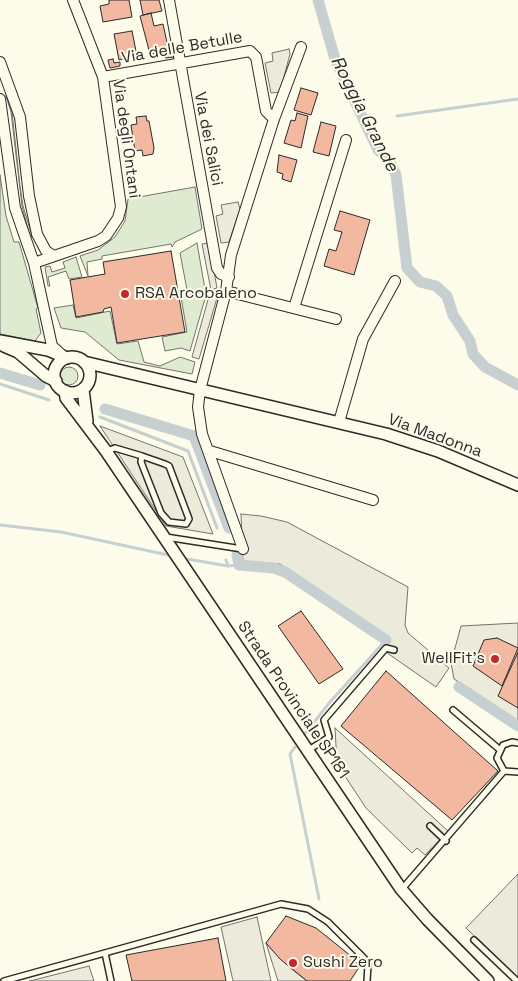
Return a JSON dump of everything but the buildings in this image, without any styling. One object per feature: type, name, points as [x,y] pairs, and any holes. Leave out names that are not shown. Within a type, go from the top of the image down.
[{"type":"street","name":"Via degli Ontani","points":[[34,263],[98,241],[106,236],[118,218],[121,196],[103,77],[73,0]]},
{"type":"street","name":"Via dei Salici","points":[[169,0],[217,268],[222,274],[229,277]]},
{"type":"street","points":[[243,549],[199,420],[200,390],[226,291],[231,255],[274,119],[301,47]]},
{"type":"street","name":"Via delle Betulle","points":[[103,77],[246,50],[252,51],[256,57],[266,111],[274,119]]},
{"type":"street","points":[[0,62],[20,116],[29,196],[37,234],[46,251],[54,256]]},
{"type":"street","points":[[0,99],[15,208],[34,263],[52,346],[67,358]]},
{"type":"street","points":[[294,308],[346,140]]},
{"type":"street","points":[[29,248],[37,234]]},
{"type":"street","points":[[339,422],[363,339],[395,281]]},
{"type":"street","points":[[226,291],[336,319]]},
{"type":"street","points":[[35,347],[45,340],[50,332]]},
{"type":"street","points":[[0,341],[48,350],[67,358],[84,362],[90,374],[86,386],[77,392],[65,391],[56,381],[46,376],[18,352],[0,345]]},
{"type":"street","points":[[56,381],[58,365],[67,358]]},
{"type":"street","name":"Via Madonna","points":[[84,362],[124,373],[339,422],[438,451],[518,485]]},
{"type":"street","name":"Via Madonna","points":[[86,386],[103,373],[124,373]]},
{"type":"street","name":"Strada Provinciale SP181","points":[[86,386],[88,425]]},
{"type":"street","name":"Strada Provinciale SP181","points":[[65,391],[66,398],[88,425],[307,752],[402,889],[427,919],[488,981]]},
{"type":"street","points":[[210,451],[373,500]]},
{"type":"lane","points":[[0,95],[12,91]]},
{"type":"lane","points":[[106,452],[115,448],[142,456],[169,466],[189,518],[186,524],[169,522],[161,514],[141,462],[142,456]]},
{"type":"lane","points":[[164,537],[243,549]]},
{"type":"lane","points":[[307,752],[329,737],[324,720],[386,648],[394,650]]},
{"type":"lane","points":[[452,710],[499,749]]},
{"type":"lane","points":[[518,743],[507,743],[499,749],[498,763],[504,771],[518,772]]},
{"type":"lane","points":[[402,889],[504,771]]},
{"type":"lane","points":[[430,826],[446,840]]},
{"type":"lane","points":[[4,981],[281,904],[299,906],[315,912],[364,958],[368,965],[367,981]]},
{"type":"lane","points":[[474,940],[517,981]]},
{"type":"lane","points":[[105,953],[111,981]]},
{"type":"green space","points":[[6,96],[12,112],[20,186],[23,206],[32,236],[30,237],[22,206],[11,112]]},
{"type":"green space","points":[[0,175],[6,216],[14,242],[19,242],[38,308],[36,309],[41,333],[35,341],[0,334]]},
{"type":"green space","points":[[195,187],[202,229],[175,242],[172,247],[171,244],[102,256],[102,259],[87,262],[88,276],[80,256],[98,250],[115,237],[125,221],[128,199]]},
{"type":"green space","points":[[197,243],[206,295],[190,351],[181,348],[165,351],[162,337],[187,332],[180,291],[187,290],[180,253]]},
{"type":"green space","points":[[76,257],[82,277],[69,279],[66,271],[48,277],[50,286],[48,286],[45,267],[50,266],[52,272],[65,268],[63,262]]},
{"type":"green space","points":[[73,305],[76,318],[110,311],[117,344],[138,341],[144,362],[160,366],[180,357],[195,362],[192,374],[119,360],[85,332],[61,328],[54,308]]},
{"type":"green space","points":[[65,367],[73,367],[78,372],[76,383],[65,385],[60,380],[60,372]]},
{"type":"shaded area","points":[[289,49],[290,54],[280,92],[271,93],[265,63],[273,61],[272,53]]},
{"type":"shaded area","points":[[238,202],[240,209],[229,242],[221,243],[216,216],[223,214],[221,205]]},
{"type":"shaded area","points":[[209,243],[217,288],[211,290],[202,244]]},
{"type":"shaded area","points":[[209,296],[217,298],[199,359],[192,357]]},
{"type":"shaded area","points":[[100,426],[183,457],[213,534],[166,526]]},
{"type":"shaded area","points":[[241,514],[287,522],[408,587],[405,625],[408,633],[449,668],[436,687],[380,648],[388,637],[280,564],[243,562]]},
{"type":"shaded area","points":[[518,623],[518,721],[454,679],[451,663],[461,626]]},
{"type":"shaded area","points":[[335,728],[448,831],[425,855],[417,848],[412,853],[366,808],[337,764]]},
{"type":"shaded area","points":[[518,874],[518,979],[466,928]]},
{"type":"shaded area","points":[[257,917],[271,981],[233,981],[221,927]]},
{"type":"shaded area","points":[[266,943],[289,967],[307,981],[278,981]]},
{"type":"shaded area","points":[[89,966],[94,981],[30,981]]},
{"type":"waterway","name":"Roggia Grande","points":[[318,0],[335,59],[378,150],[389,160],[396,175],[407,268],[420,282],[436,286],[447,296],[453,315],[470,341],[473,354],[485,367],[518,385]]},
{"type":"waterway","points":[[397,116],[518,99]]},
{"type":"waterway","points":[[0,373],[40,385]]},
{"type":"waterway","points":[[0,384],[49,400]]},
{"type":"waterway","points":[[105,409],[194,436],[229,528]]},
{"type":"waterway","points":[[100,417],[188,451],[217,528]]},
{"type":"waterway","points":[[0,525],[61,532],[168,555]]},
{"type":"waterway","points":[[237,555],[239,565],[274,568],[285,572],[386,640]]},
{"type":"waterway","points":[[187,559],[228,566],[239,565]]},
{"type":"waterway","points":[[226,560],[228,566]]},
{"type":"waterway","points":[[304,735],[330,702],[386,640]]},
{"type":"waterway","points":[[459,687],[518,726]]},
{"type":"waterway","points":[[295,747],[290,754],[319,899]]},
{"type":"place","name":"RSA Arcobaleno","points":[[125,294]]},
{"type":"place","name":"WellFit's","points":[[495,659]]},
{"type":"place","name":"Sushi Zero","points":[[293,963]]}]
